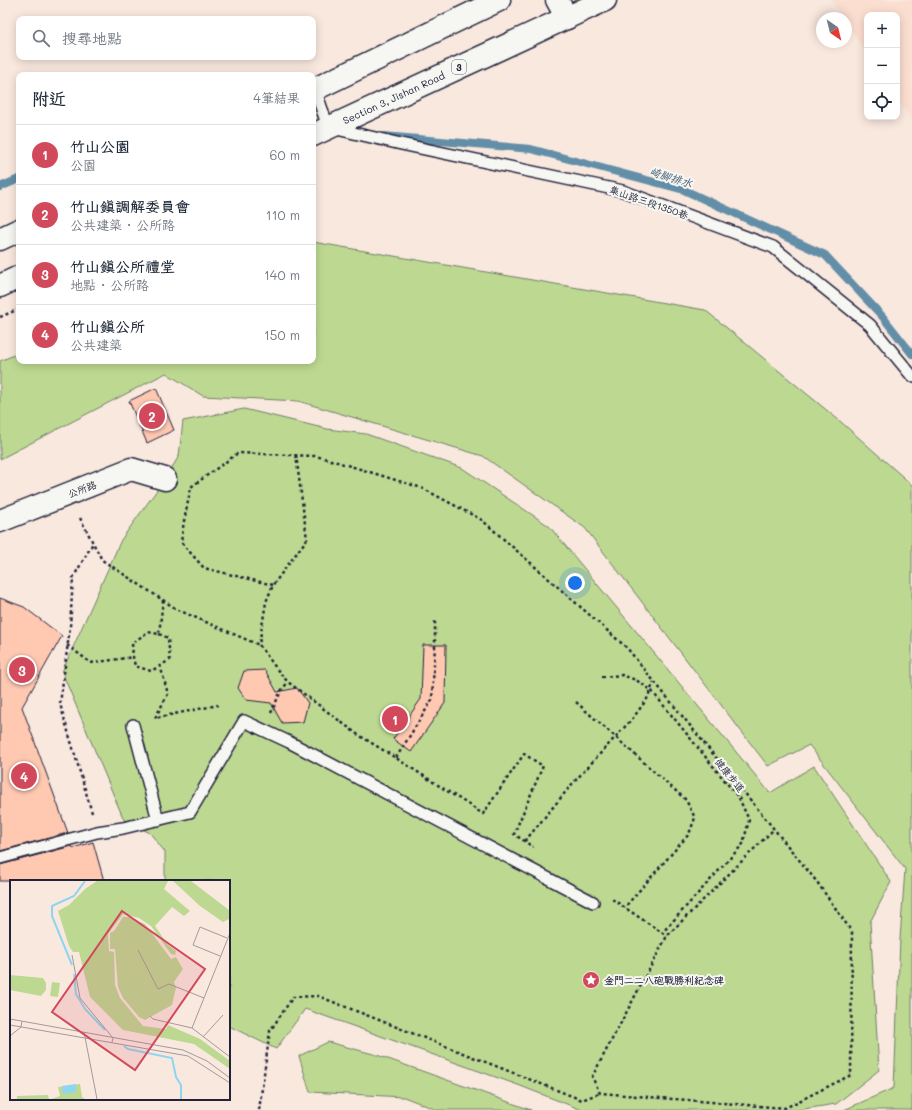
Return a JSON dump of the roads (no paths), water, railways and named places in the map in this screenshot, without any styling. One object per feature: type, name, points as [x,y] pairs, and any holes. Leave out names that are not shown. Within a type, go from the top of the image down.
[{"type":"main road","points":[[316,88],[499,0]]},
{"type":"main road","name":"Section 3, Jishan Road","points":[[321,131],[562,9],[605,0]]},
{"type":"main road","points":[[0,239],[16,231]]},
{"type":"main road","points":[[0,286],[16,278]]},
{"type":"main road","name":"公所路","points":[[0,521],[131,470],[165,479]]},
{"type":"lane","points":[[316,101],[321,131]]},
{"type":"lane","name":"集山路三段1350巷","points":[[321,131],[402,144],[623,191],[773,247],[870,325],[912,376]]},
{"type":"lane","points":[[0,858],[97,832],[123,828],[190,812],[244,721],[289,742],[593,902]]},
{"type":"lane","points":[[133,725],[158,820]]},
{"type":"waterway","name":"崎腳排水","points":[[384,136],[531,149],[684,190],[825,255],[882,316],[912,354]]},
{"type":"waterway","points":[[0,187],[16,180]]},
{"type":"place","name":"竹山鎮調解委員會","points":[[152,416]]},
{"type":"place","name":"竹山鎮公所禮堂","points":[[22,670]]},
{"type":"place","name":"竹山公園","points":[[395,719]]},
{"type":"place","name":"竹山鎮公所","points":[[24,776]]},
{"type":"place","name":"金門二二八砲戰勝利紀念碑","points":[[591,980]]}]
